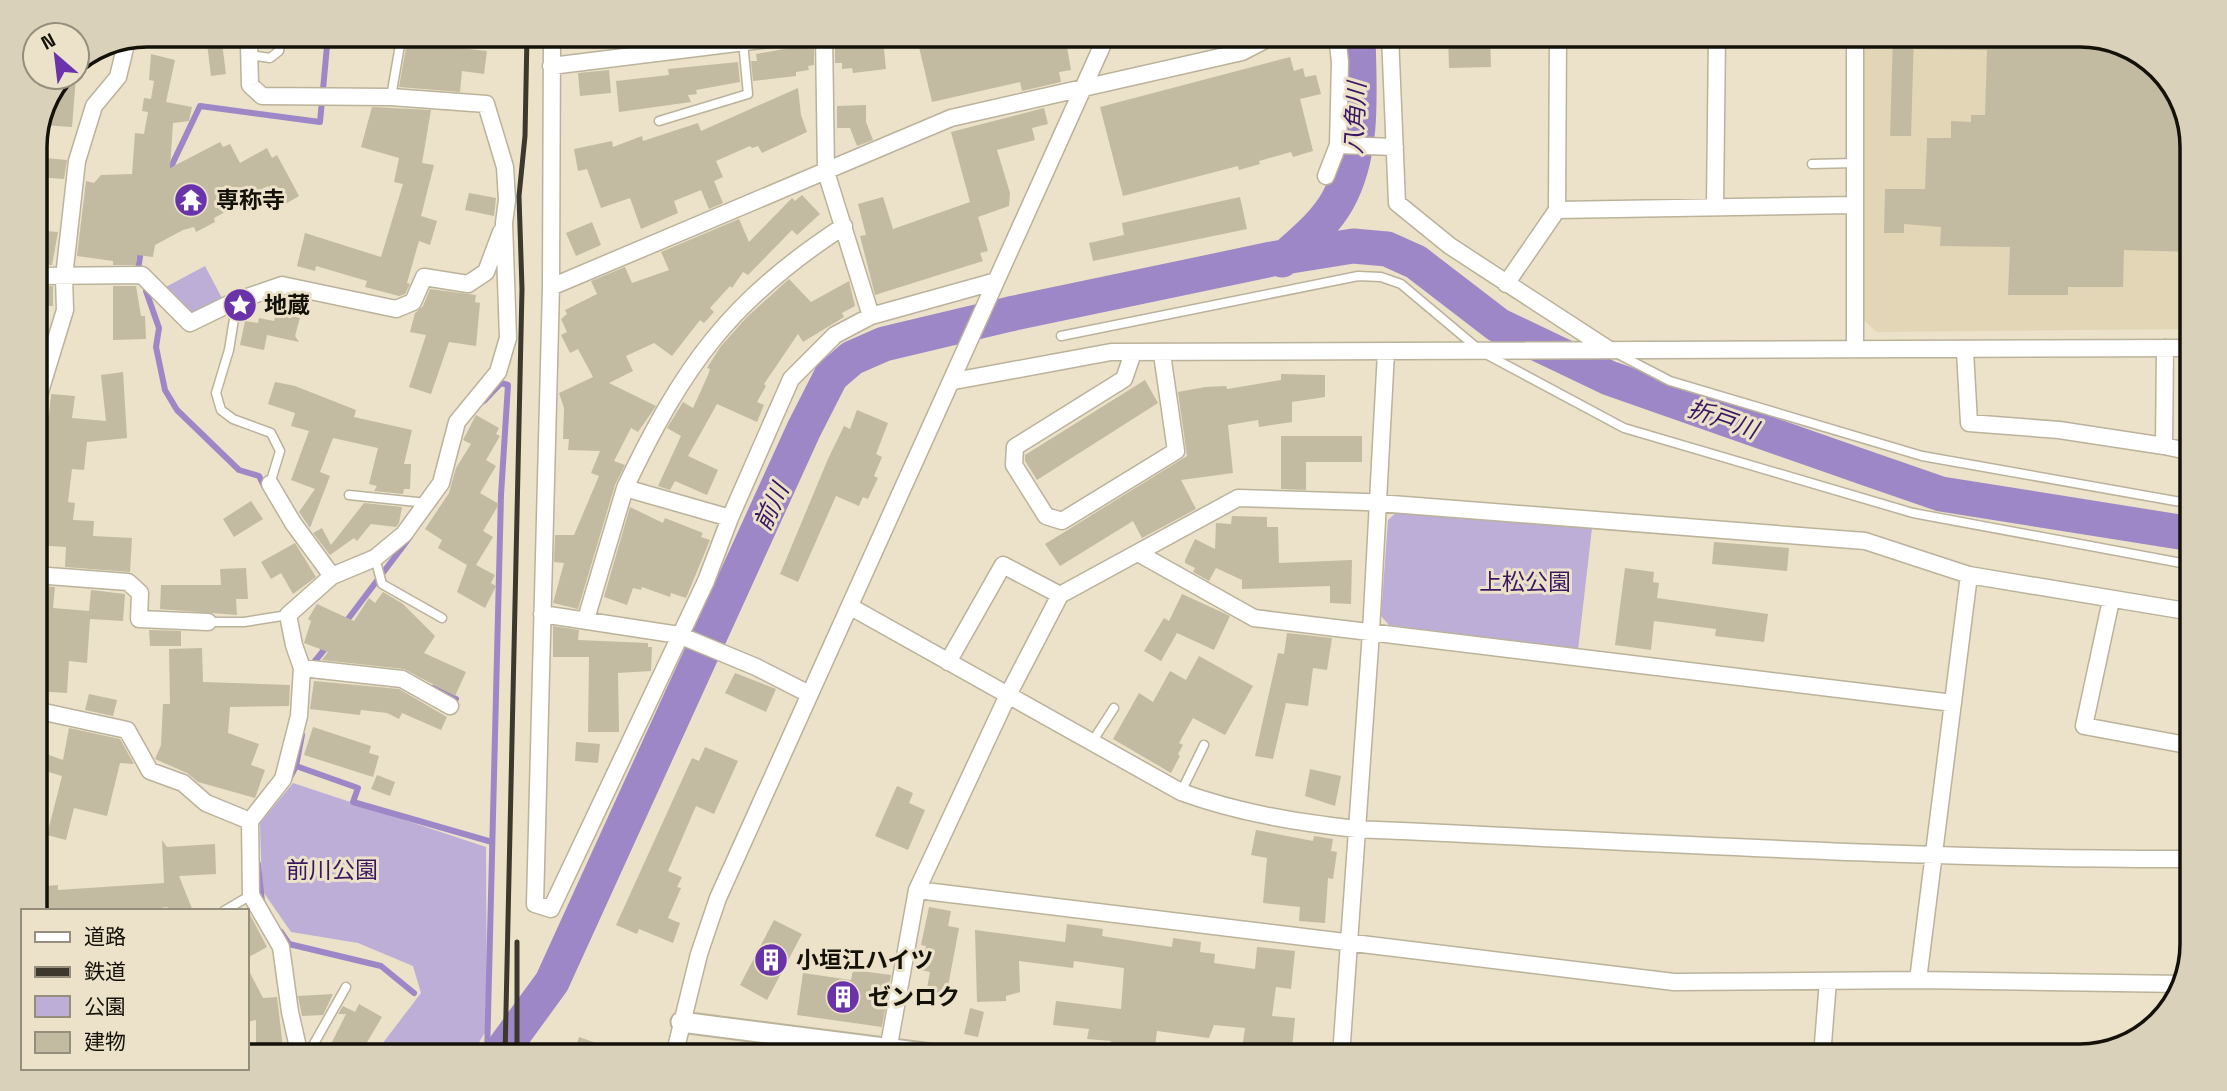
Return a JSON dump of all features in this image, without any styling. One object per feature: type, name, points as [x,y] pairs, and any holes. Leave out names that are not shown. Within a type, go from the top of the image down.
[{"type":"street","points":[[552,47],[551,287],[535,904],[551,909],[706,581],[790,379],[835,335],[871,316],[993,283]]},
{"type":"street","points":[[551,66],[664,47]]},
{"type":"street","points":[[824,47],[825,172],[871,316]]},
{"type":"street","points":[[676,1044],[699,954],[718,898],[954,381],[993,283],[1102,47]]},
{"type":"street","points":[[551,287],[951,118],[1082,90],[1242,52],[1252,47]]},
{"type":"street","points":[[1326,176],[1339,145],[1338,47]]},
{"type":"street","points":[[1390,47],[1397,203],[1450,246],[1608,349]]},
{"type":"street","points":[[1506,284],[1558,210],[1558,47]]},
{"type":"street","points":[[1715,206],[1717,47]]},
{"type":"street","points":[[1854,349],[1855,47]]},
{"type":"street","points":[[47,369],[65,310],[65,277],[77,161],[94,106],[118,77],[125,50]]},
{"type":"street","points":[[250,51],[250,85],[262,96],[391,97],[486,104],[505,167],[508,338],[498,372],[457,422],[441,483],[430,503],[404,534],[376,560],[332,576],[289,615],[293,645],[303,668],[299,716],[283,779],[250,821],[251,895],[281,947],[297,1044]]},
{"type":"street","points":[[1339,145],[1394,147]]},
{"type":"street","points":[[1558,210],[1855,205]]},
{"type":"street","points":[[47,276],[142,275],[190,323],[233,302],[282,285],[396,309],[413,302],[424,277],[468,284],[486,272],[504,223]]},
{"type":"street","points":[[586,619],[625,488],[654,426],[712,337],[750,296],[799,255],[844,226]]},
{"type":"street","points":[[2164,446],[2165,348]]},
{"type":"street","points":[[954,381],[1111,352],[1162,354],[1608,349],[1965,351],[2180,348]]},
{"type":"street","points":[[1965,351],[1969,424],[2059,430],[2180,450]]},
{"type":"street","points":[[1342,1044],[1371,632],[1386,352]]},
{"type":"street","points":[[1133,353],[1124,379],[1016,447],[1014,465],[1046,516],[1062,521],[1177,450],[1162,354]]},
{"type":"street","points":[[270,484],[293,523],[332,576]]},
{"type":"street","points":[[625,488],[730,518]]},
{"type":"street","points":[[889,1044],[917,890],[1008,695],[1060,595],[1238,498],[1377,503],[1865,541],[1969,575],[2180,610]]},
{"type":"street","points":[[1138,553],[1254,618],[1953,703]]},
{"type":"street","points":[[947,662],[1003,565],[1060,595]]},
{"type":"street","points":[[1918,980],[1969,575]]},
{"type":"street","points":[[47,576],[128,582],[140,593],[139,620],[208,622]]},
{"type":"street","points":[[2111,600],[2084,726],[2180,744]]},
{"type":"street","points":[[851,607],[1181,792],[1230,810],[1356,829],[2069,859],[2180,859]]},
{"type":"street","points":[[542,614],[680,636],[732,656],[809,694]]},
{"type":"street","points":[[303,668],[402,679],[450,706]]},
{"type":"street","points":[[47,713],[127,730],[150,771],[183,783],[206,803],[250,821]]},
{"type":"street","points":[[917,890],[1086,908],[1349,944],[1674,982],[1918,980],[2171,984]]},
{"type":"street","points":[[1823,1044],[1828,981]]},
{"type":"street","points":[[681,1022],[833,1044]]},
{"type":"lane","points":[[250,51],[270,58],[280,47]]},
{"type":"lane","points":[[391,97],[400,47]]},
{"type":"lane","points":[[659,121],[748,94],[743,47]]},
{"type":"lane","points":[[1812,164],[1855,163]]},
{"type":"lane","points":[[1061,336],[1358,275],[1381,276],[1401,284],[1482,352],[1624,428],[1913,513],[2180,563]]},
{"type":"lane","points":[[233,302],[234,319],[229,350],[216,393],[221,410],[233,419],[271,433],[280,451],[270,484]]},
{"type":"lane","points":[[1608,349],[1670,381],[1922,456],[2180,502]]},
{"type":"lane","points":[[349,495],[430,503]]},
{"type":"lane","points":[[376,560],[382,584],[442,618]]},
{"type":"lane","points":[[208,622],[244,622],[289,615]]},
{"type":"lane","points":[[1092,742],[1114,708]]},
{"type":"lane","points":[[1181,792],[1204,745]]},
{"type":"lane","points":[[227,909],[251,895]]},
{"type":"lane","points":[[314,1044],[346,987]]},
{"type":"shaded area","points":[[1863,47],[2093,48],[2124,58],[2147,73],[2172,110],[2180,140],[2180,329],[1877,332],[1863,320]]},
{"type":"green space","points":[[205,266],[223,300],[191,317],[162,289]]},
{"type":"green space","name":"上松公園","points":[[1398,511],[1592,528],[1578,650],[1389,625],[1381,616],[1388,520]]},
{"type":"green space","name":"前川公園","points":[[293,783],[486,847],[487,1029],[478,1044],[382,1044],[421,993],[413,966],[358,943],[291,932],[262,890],[260,823]]},
{"type":"building","points":[[207,47],[223,47],[226,74],[211,76]]},
{"type":"building","points":[[406,47],[451,47],[487,51],[484,74],[462,71],[460,92],[399,87]]},
{"type":"building","points":[[795,47],[814,48],[814,65],[808,66],[809,70],[796,72],[796,76],[753,81],[751,61],[757,61],[756,54]]},
{"type":"building","points":[[835,47],[884,47],[886,69],[853,73],[852,68],[842,69],[842,63],[835,63]]},
{"type":"building","points":[[919,47],[1067,47],[1071,70],[1059,72],[1061,82],[1022,91],[1020,82],[932,102]]},
{"type":"building","points":[[1448,47],[1490,47],[1491,67],[1449,68]]},
{"type":"building","points":[[1893,47],[1914,47],[1911,136],[1890,136]]},
{"type":"building","points":[[2093,48],[2124,58],[2146,72],[2163,92],[2178,127],[2180,252],[2124,250],[2123,287],[2068,287],[2068,295],[2008,295],[2010,247],[1940,246],[1941,227],[1904,224],[1904,233],[1884,233],[1885,189],[1925,189],[1927,138],[1951,138],[1951,121],[1971,122],[1971,115],[1985,115],[1987,50],[1914,49]]},
{"type":"building","points":[[151,54],[175,60],[166,102],[192,107],[189,121],[173,123],[170,168],[220,142],[223,147],[230,144],[240,163],[267,148],[272,158],[277,155],[299,196],[282,206],[278,205],[268,186],[224,209],[225,212],[214,218],[215,222],[196,232],[194,227],[183,230],[155,245],[153,257],[137,255],[136,265],[113,265],[113,261],[77,256],[86,181],[94,183],[101,175],[132,174],[135,133],[144,134],[148,112],[142,111],[144,98],[151,99],[154,81],[149,80]]},
{"type":"building","points":[[1290,57],[1294,71],[1303,68],[1305,77],[1316,75],[1321,94],[1300,99],[1313,151],[1293,157],[1291,152],[1239,170],[1238,166],[1123,196],[1100,107]]},
{"type":"building","points":[[738,62],[740,82],[696,90],[697,94],[688,95],[691,102],[619,112],[616,81],[669,75],[668,69]]},
{"type":"building","points":[[609,70],[611,93],[580,96],[578,73]]},
{"type":"building","points":[[798,88],[801,115],[807,132],[762,153],[758,146],[750,146],[716,161],[723,177],[714,181],[723,203],[709,209],[701,190],[674,201],[678,213],[641,229],[630,198],[601,208],[587,169],[578,171],[574,149],[612,141],[613,147],[642,136],[643,141],[698,123],[701,131]]},
{"type":"building","points":[[75,91],[72,127],[50,126],[64,92]]},
{"type":"building","points":[[866,105],[866,122],[873,140],[857,146],[850,128],[837,128],[837,106]]},
{"type":"building","points":[[372,107],[431,110],[422,163],[434,165],[421,216],[437,221],[430,245],[419,241],[407,283],[410,284],[405,294],[399,296],[365,287],[367,281],[316,266],[315,271],[297,266],[305,233],[381,257],[403,184],[394,182],[399,158],[361,147]]},
{"type":"building","points":[[1044,108],[1048,124],[1032,128],[1035,140],[997,150],[1010,193],[1009,206],[978,217],[988,251],[980,253],[983,261],[875,295],[860,236],[866,235],[858,204],[883,197],[893,229],[970,202],[951,132]]},
{"type":"building","points":[[47,158],[67,160],[64,179],[47,178]]},
{"type":"building","points":[[469,193],[496,198],[494,216],[465,210]]},
{"type":"building","points":[[802,195],[820,214],[797,235],[792,230],[748,275],[743,272],[732,288],[730,286],[710,308],[714,312],[704,323],[700,320],[672,356],[654,343],[626,356],[633,371],[609,383],[656,406],[638,432],[631,428],[614,461],[625,465],[615,485],[578,609],[553,603],[564,563],[554,562],[555,535],[574,535],[599,476],[591,473],[600,451],[568,450],[569,439],[563,439],[564,408],[559,393],[593,377],[578,349],[570,353],[561,335],[567,332],[561,319],[567,314],[565,310],[597,294],[591,281],[625,267],[632,283],[669,270],[661,252],[739,219],[749,242],[792,198],[795,201]]},
{"type":"building","points":[[1240,197],[1247,229],[1093,261],[1089,243],[1124,235],[1122,223]]},
{"type":"building","points":[[592,222],[601,245],[576,256],[566,233]]},
{"type":"building","points":[[47,231],[58,232],[52,265],[47,265]]},
{"type":"building","points":[[789,279],[811,302],[849,281],[855,306],[842,313],[844,317],[803,342],[798,334],[764,384],[766,386],[757,402],[764,405],[757,422],[717,404],[688,456],[718,470],[707,495],[675,481],[670,490],[658,486],[681,436],[667,428],[683,402],[693,408],[708,375],[710,369],[707,368],[721,346],[747,317]]},
{"type":"building","points":[[47,286],[53,286],[53,306],[47,306]]},
{"type":"building","points":[[113,286],[136,286],[141,316],[145,316],[146,339],[113,340]]},
{"type":"building","points":[[430,289],[476,295],[475,302],[480,303],[476,346],[449,342],[431,394],[409,387],[426,335],[410,332],[415,313],[423,306]]},
{"type":"building","points":[[278,304],[284,314],[300,318],[295,336],[299,342],[267,335],[264,350],[240,345],[245,321],[258,323],[259,318],[274,321]]},
{"type":"building","points":[[123,372],[127,438],[87,442],[84,470],[72,469],[68,502],[75,503],[73,520],[94,521],[93,536],[132,538],[130,572],[65,567],[66,547],[47,546],[47,415],[51,394],[75,396],[72,418],[106,421],[101,375]]},
{"type":"building","points":[[1281,374],[1325,375],[1325,397],[1292,402],[1292,422],[1259,427],[1258,420],[1228,425],[1233,473],[1181,480],[1196,509],[1142,538],[1133,521],[1060,566],[1045,544],[1187,456],[1178,392],[1205,387],[1226,386],[1227,389],[1281,380]]},
{"type":"building","points":[[1145,380],[1158,403],[1037,480],[1025,461],[1025,455]]},
{"type":"building","points":[[275,382],[295,386],[356,410],[354,417],[412,430],[404,464],[411,464],[410,489],[404,489],[403,494],[374,491],[377,486],[369,484],[378,448],[333,438],[320,472],[330,476],[310,528],[299,512],[315,489],[291,480],[309,431],[291,426],[295,413],[268,404]]},
{"type":"building","points":[[857,410],[888,423],[876,454],[882,457],[874,476],[878,478],[868,499],[863,497],[859,506],[836,496],[798,582],[780,574],[828,459],[844,426],[850,429]]},
{"type":"building","points":[[476,415],[499,428],[496,434],[500,436],[486,460],[496,466],[480,493],[499,504],[483,531],[493,537],[476,565],[495,575],[491,583],[496,586],[485,608],[457,592],[467,565],[438,548],[442,540],[425,529],[449,493],[456,468],[471,444],[463,440]]},
{"type":"building","points":[[1281,436],[1362,436],[1362,462],[1306,462],[1306,490],[1281,489]]},
{"type":"building","points":[[251,501],[263,519],[234,537],[223,519]]},
{"type":"building","points":[[364,503],[402,507],[399,523],[396,527],[371,524],[357,541],[354,538],[330,555],[313,533],[322,528],[331,545]]},
{"type":"building","points":[[630,507],[663,523],[665,518],[703,533],[701,537],[710,540],[686,598],[671,593],[670,597],[642,587],[641,590],[633,588],[627,605],[604,597]]},
{"type":"building","points":[[1232,516],[1267,517],[1267,527],[1278,527],[1279,563],[1352,560],[1351,604],[1330,603],[1330,586],[1242,589],[1242,580],[1216,568],[1209,581],[1193,572],[1195,568],[1185,563],[1185,560],[1195,539],[1215,549],[1216,523],[1231,524]]},
{"type":"building","points":[[1714,542],[1789,548],[1787,571],[1712,564]]},
{"type":"building","points":[[295,543],[316,577],[293,594],[281,573],[271,579],[261,562]]},
{"type":"building","points":[[246,568],[248,599],[236,599],[237,615],[160,609],[161,585],[221,585],[220,569]]},
{"type":"building","points":[[1625,568],[1654,572],[1653,582],[1659,583],[1657,598],[1768,614],[1764,642],[1715,636],[1716,629],[1654,621],[1651,650],[1615,645]]},
{"type":"building","points":[[47,587],[55,587],[53,608],[89,611],[91,590],[125,594],[123,621],[90,619],[87,663],[69,661],[67,693],[47,692]]},
{"type":"building","points":[[383,592],[403,604],[435,636],[424,653],[466,672],[455,696],[404,669],[322,660],[328,652],[304,643],[311,621],[308,619],[317,604],[354,621],[369,598],[375,603]]},
{"type":"building","points":[[1182,594],[1230,616],[1214,650],[1177,633],[1161,661],[1144,651],[1164,618],[1169,621]]},
{"type":"building","points":[[553,626],[579,630],[578,640],[648,643],[648,647],[652,647],[651,671],[618,673],[619,732],[588,732],[589,657],[553,657]]},
{"type":"building","points":[[149,630],[181,631],[181,646],[150,646]]},
{"type":"building","points":[[1287,633],[1332,638],[1327,670],[1313,668],[1308,706],[1286,703],[1273,759],[1255,756],[1278,653],[1284,654]]},
{"type":"building","points":[[202,648],[203,682],[290,685],[289,706],[230,707],[228,733],[259,744],[251,765],[265,770],[255,798],[198,782],[187,773],[155,759],[161,745],[163,704],[170,704],[169,649]]},
{"type":"building","points":[[1199,656],[1253,686],[1225,735],[1193,718],[1179,743],[1183,745],[1171,773],[1113,739],[1139,693],[1153,702],[1170,671],[1186,680]]},
{"type":"building","points":[[735,673],[776,689],[766,712],[725,693]]},
{"type":"building","points":[[314,681],[399,689],[447,717],[441,730],[402,713],[399,719],[387,713],[361,710],[360,715],[310,709]]},
{"type":"building","points":[[89,694],[117,700],[113,716],[85,710]]},
{"type":"building","points":[[313,727],[371,746],[369,753],[379,756],[373,777],[304,755]]},
{"type":"building","points":[[69,728],[120,739],[134,764],[120,763],[107,816],[74,808],[66,840],[47,835],[62,776],[47,772],[47,754],[63,760]]},
{"type":"building","points":[[576,742],[600,744],[598,763],[575,761]]},
{"type":"building","points":[[705,747],[738,761],[714,814],[696,806],[668,871],[682,877],[677,887],[681,888],[668,918],[680,923],[673,943],[639,929],[637,934],[616,925],[692,758],[699,761]]},
{"type":"building","points":[[1310,769],[1341,776],[1335,806],[1305,796]]},
{"type":"building","points":[[377,775],[395,782],[390,796],[371,789]]},
{"type":"building","points":[[897,786],[913,793],[909,803],[925,810],[908,850],[875,836]]},
{"type":"building","points":[[1256,830],[1313,841],[1314,836],[1333,839],[1331,851],[1337,852],[1333,879],[1328,878],[1325,923],[1299,921],[1300,907],[1263,903],[1267,858],[1251,855]]},
{"type":"building","points":[[162,840],[167,847],[215,844],[216,874],[179,876],[192,909],[47,909],[47,886],[58,885],[58,890],[164,883]]},
{"type":"building","points":[[929,907],[951,911],[948,926],[959,928],[946,997],[926,993],[930,972],[921,970],[926,946],[921,945]]},
{"type":"building","points":[[248,911],[267,947],[248,957]]},
{"type":"building","name":"小垣江ハイツ","points":[[774,920],[802,934],[767,1000],[740,985]]},
{"type":"building","points":[[1067,924],[1103,929],[1102,936],[1172,947],[1173,938],[1201,942],[1200,952],[1215,954],[1214,963],[1255,969],[1257,947],[1295,951],[1291,989],[1276,987],[1272,1016],[1295,1018],[1292,1044],[1243,1044],[1245,1028],[1214,1025],[1209,1038],[1157,1031],[1155,1044],[1111,1044],[1111,1041],[1087,1039],[1089,1029],[1053,1025],[1056,1001],[1121,1009],[1124,968],[1074,961],[1073,968],[1019,961],[1020,992],[1006,996],[1006,1001],[977,1002],[975,930],[1065,942]]},
{"type":"building","points":[[248,969],[263,998],[277,997],[283,1044],[256,1044],[256,1020],[248,1022]]},
{"type":"building","name":"ゼンロク","points":[[853,970],[891,975],[882,1027],[797,1015],[803,973],[851,980]]},
{"type":"building","points":[[333,994],[323,1015],[302,1016],[298,996]]},
{"type":"building","points":[[359,1004],[382,1017],[366,1044],[331,1044],[346,1014],[338,1014],[343,1006],[355,1012]]},
{"type":"building","points":[[970,1008],[984,1012],[978,1037],[964,1034]]},
{"type":"building","points":[[579,1037],[599,1044],[577,1044]]},
{"type":"waterway","points":[[168,173],[200,106],[320,122],[327,47]]},
{"type":"waterway","name":"八角川","points":[[1282,260],[1327,217],[1347,181],[1353,161],[1358,119],[1358,47]]},
{"type":"waterway","name":"前川","points":[[507,1044],[552,982],[804,429],[831,376],[852,358],[884,344],[1010,314],[1272,259],[1353,246],[1387,249],[1416,262],[1498,325],[1609,378],[1941,494],[2180,532]]},
{"type":"waterway","points":[[138,270],[141,250]]},
{"type":"waterway","points":[[146,291],[159,328],[156,347],[165,390],[177,410],[239,470],[259,476],[265,488]]},
{"type":"waterway","points":[[484,401],[501,383],[508,385],[501,495],[487,1044]]},
{"type":"waterway","points":[[345,623],[410,537]]},
{"type":"waterway","points":[[321,666],[315,661],[328,645]]},
{"type":"waterway","points":[[433,688],[456,699]]},
{"type":"waterway","points":[[296,766],[302,735]]},
{"type":"waterway","points":[[287,783],[296,766],[358,788],[353,802],[492,842]]},
{"type":"waterway","points":[[258,864],[262,902]]},
{"type":"waterway","points":[[281,932],[289,944],[381,966],[414,993]]},
{"type":"railway","points":[[505,1044],[522,289],[519,196],[525,136],[527,47]]},
{"type":"railway","points":[[517,942],[517,1044]]},
{"type":"place","name":"専称寺","points":[[191,200]]},
{"type":"place","name":"地蔵","points":[[240,305]]},
{"type":"place","name":"小垣江ハイツ","points":[[771,960]]},
{"type":"place","name":"ゼンロク","points":[[843,997]]},
{"type":"water label","name":"折戸川","points":[[1723,419]]}]
